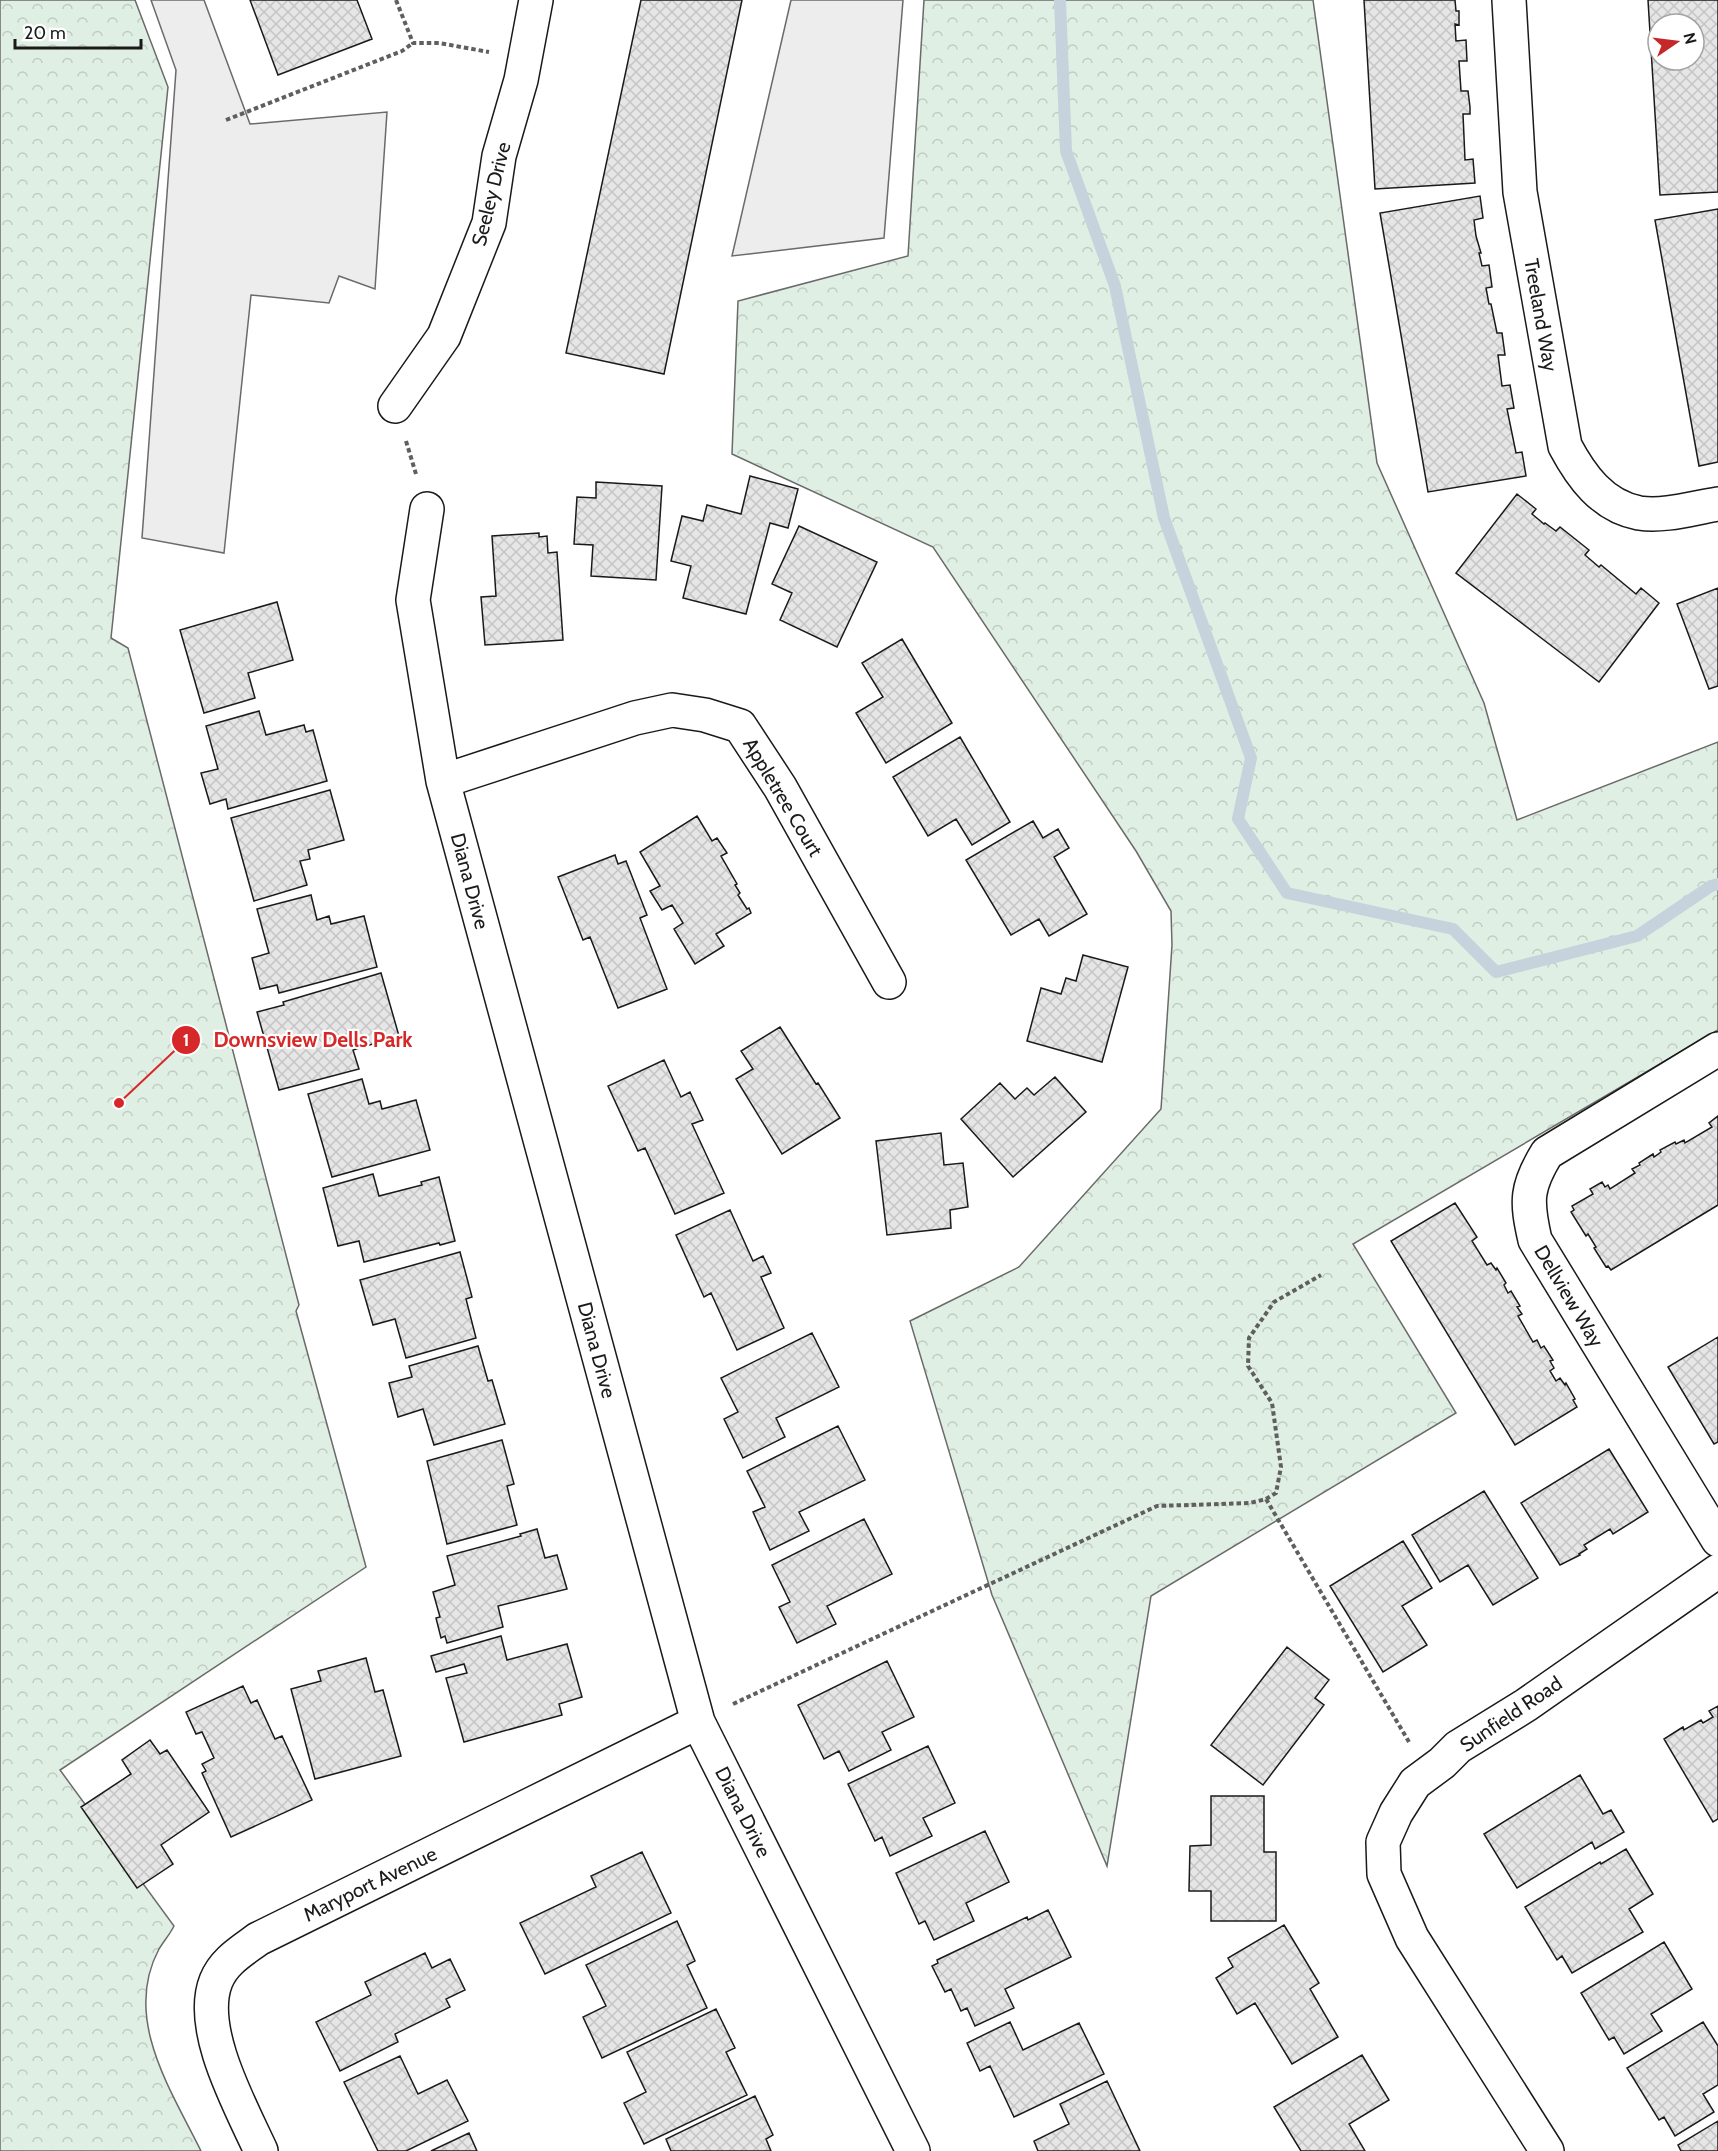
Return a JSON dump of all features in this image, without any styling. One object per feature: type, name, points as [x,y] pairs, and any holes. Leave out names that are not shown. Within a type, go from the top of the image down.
[{"type":"street","name":"Seeley Drive","points":[[395,406],[444,336],[489,223],[499,156],[521,80],[536,0]]},
{"type":"street","name":"Treeland Way","points":[[1509,0],[1520,192],[1565,446],[1577,469],[1595,490],[1617,505],[1638,513],[1664,513],[1718,504]]},
{"type":"street","name":"Diana Drive","points":[[427,509],[414,600],[443,781],[698,1722],[913,2151]]},
{"type":"street","name":"Appletree Court","points":[[443,781],[635,718],[672,710],[705,715],[740,726],[780,788],[889,982]]},
{"type":"street","name":"Dellview Way","points":[[1718,1049],[1547,1153],[1530,1189],[1528,1209],[1535,1240],[1718,1540]]},
{"type":"street","name":"Sunfield Road","points":[[1546,2151],[1412,1938],[1384,1874],[1383,1842],[1396,1813],[1415,1783],[1442,1763],[1458,1747],[1526,1706],[1718,1571]]},
{"type":"street","name":"Maryport Avenue","points":[[261,2151],[224,2070],[211,2014],[216,1981],[230,1959],[258,1939],[698,1722]]},
{"type":"path","points":[[396,0],[413,43]]},
{"type":"path","points":[[226,120],[402,51],[413,43],[440,43],[524,58]]},
{"type":"path","points":[[395,406],[427,509]]},
{"type":"path","points":[[698,1722],[1157,1506],[1250,1503],[1266,1499],[1276,1493],[1281,1467],[1272,1403],[1248,1366],[1249,1338],[1274,1302],[1321,1275]]},
{"type":"path","points":[[1266,1499],[1428,1774]]},
{"type":"green space","points":[[0,0],[135,0],[168,87],[111,638],[128,648],[299,1305],[296,1311],[366,1567],[60,1770],[174,1926],[159,1949],[149,1975],[146,2001],[148,2027],[165,2078],[201,2151],[0,2151]]},
{"type":"green space","points":[[924,0],[1313,0],[1377,463],[1484,703],[1517,820],[1718,742],[1718,1030],[1353,1244],[1456,1413],[1151,1596],[1107,1866],[992,1595],[910,1321],[1019,1267],[1161,1109],[1172,945],[1171,911],[1136,851],[933,547],[732,454],[738,301],[908,256]]},
{"type":"shaded area","points":[[151,0],[204,0],[250,124],[387,112],[375,289],[339,276],[329,303],[251,295],[224,553],[142,538],[176,70]]},
{"type":"shaded area","points":[[791,0],[903,0],[884,238],[732,256]]},
{"type":"building","points":[[250,0],[357,0],[372,39],[278,75]]},
{"type":"building","points":[[641,0],[742,0],[664,374],[566,353]]},
{"type":"building","points":[[1364,0],[1455,0],[1456,11],[1459,11],[1459,25],[1455,24],[1456,41],[1466,40],[1467,61],[1459,61],[1461,91],[1468,91],[1470,107],[1470,114],[1463,114],[1465,160],[1473,159],[1475,183],[1375,189]]},
{"type":"building","points":[[1648,0],[1718,0],[1718,192],[1660,195],[1652,72],[1706,72],[1706,12],[1649,12]]},
{"type":"building","points":[[1480,196],[1483,218],[1474,220],[1476,236],[1482,266],[1489,265],[1492,287],[1486,288],[1497,333],[1502,333],[1505,355],[1498,355],[1502,386],[1510,385],[1514,408],[1507,409],[1516,453],[1522,452],[1526,476],[1428,492],[1380,213]]},
{"type":"building","points":[[1718,209],[1718,462],[1699,466],[1655,220]]},
{"type":"building","points":[[750,476],[798,489],[788,528],[770,523],[746,614],[683,598],[691,566],[671,561],[682,516],[703,521],[707,505],[741,514]]},
{"type":"building","points":[[596,482],[662,486],[656,580],[591,576],[593,545],[574,544],[577,497],[596,498]]},
{"type":"building","points":[[1517,494],[1536,509],[1532,514],[1544,524],[1556,531],[1560,527],[1589,550],[1585,555],[1599,567],[1601,565],[1636,594],[1641,588],[1659,603],[1599,682],[1456,573]]},
{"type":"building","points":[[799,526],[877,562],[837,647],[780,620],[792,593],[772,584]]},
{"type":"building","points":[[539,533],[539,537],[547,536],[548,553],[557,552],[563,640],[485,645],[481,597],[496,596],[492,536]]},
{"type":"building","points":[[1718,588],[1718,686],[1709,689],[1677,604]]},
{"type":"building","points":[[277,602],[293,660],[248,673],[255,698],[204,713],[180,630]]},
{"type":"building","points":[[902,639],[952,723],[886,763],[856,713],[883,697],[862,663]]},
{"type":"building","points":[[259,711],[266,735],[304,725],[306,732],[313,730],[327,781],[228,809],[226,799],[210,804],[201,773],[218,769],[206,726]]},
{"type":"building","points":[[960,737],[1010,822],[972,845],[956,819],[928,836],[893,777]]},
{"type":"building","points":[[330,790],[344,840],[308,850],[310,859],[300,861],[307,885],[254,901],[231,818]]},
{"type":"building","points":[[697,816],[712,841],[717,838],[727,853],[721,856],[737,884],[735,885],[740,893],[738,895],[751,913],[716,934],[724,946],[695,964],[674,929],[683,923],[672,905],[662,910],[650,891],[660,886],[640,852]]},
{"type":"building","points":[[1033,821],[1043,838],[1058,829],[1069,848],[1054,857],[1087,914],[1049,936],[1039,919],[1011,935],[966,860]]},
{"type":"building","points":[[615,855],[618,864],[626,861],[647,915],[640,918],[667,989],[618,1008],[590,937],[583,940],[558,877]]},
{"type":"building","points":[[311,895],[317,920],[329,916],[331,924],[364,916],[377,967],[279,993],[277,985],[260,989],[252,958],[269,953],[257,909]]},
{"type":"building","points":[[1083,955],[1128,967],[1102,1062],[1027,1041],[1041,988],[1061,994],[1066,978],[1076,981]]},
{"type":"building","points":[[381,973],[399,1036],[353,1050],[359,1069],[279,1090],[257,1012]]},
{"type":"building","points":[[780,1027],[840,1118],[782,1154],[736,1079],[753,1069],[741,1051]]},
{"type":"building","points":[[664,1060],[681,1097],[690,1092],[703,1120],[692,1124],[724,1193],[675,1214],[645,1148],[638,1151],[608,1086]]},
{"type":"building","points":[[1055,1077],[1086,1112],[1013,1177],[961,1119],[1000,1083],[1015,1099],[1027,1088],[1034,1095]]},
{"type":"building","points":[[362,1079],[369,1104],[380,1101],[382,1109],[416,1100],[430,1150],[332,1177],[308,1094]]},
{"type":"building","points":[[1718,1116],[1718,1205],[1611,1270],[1608,1266],[1606,1267],[1588,1234],[1586,1236],[1571,1212],[1574,1210],[1572,1206],[1593,1194],[1590,1189],[1602,1182],[1610,1189],[1635,1173],[1632,1169],[1653,1154],[1654,1157],[1661,1152],[1660,1150],[1675,1142],[1676,1144],[1684,1140],[1685,1143],[1712,1127],[1709,1123]]},
{"type":"building","points":[[941,1133],[944,1165],[963,1163],[968,1207],[950,1210],[951,1228],[887,1235],[876,1141]]},
{"type":"building","points":[[373,1174],[379,1196],[422,1185],[421,1182],[439,1177],[455,1241],[364,1262],[359,1241],[338,1246],[323,1188]]},
{"type":"building","points":[[1455,1203],[1477,1237],[1472,1241],[1487,1265],[1491,1263],[1496,1270],[1497,1268],[1506,1283],[1504,1285],[1508,1293],[1511,1291],[1520,1306],[1517,1307],[1522,1314],[1518,1316],[1533,1342],[1537,1340],[1541,1348],[1544,1346],[1553,1360],[1550,1361],[1554,1368],[1550,1371],[1556,1381],[1560,1378],[1565,1385],[1566,1383],[1577,1407],[1515,1445],[1391,1241]]},
{"type":"building","points":[[730,1210],[753,1261],[763,1256],[771,1273],[761,1277],[784,1328],[737,1350],[711,1293],[704,1297],[676,1235]]},
{"type":"building","points":[[460,1252],[472,1297],[466,1299],[476,1338],[406,1358],[395,1319],[373,1325],[360,1280]]},
{"type":"building","points":[[812,1333],[839,1387],[776,1418],[785,1437],[743,1458],[724,1419],[738,1412],[721,1378]]},
{"type":"building","points":[[1718,1337],[1718,1442],[1714,1444],[1668,1367]]},
{"type":"building","points":[[478,1346],[488,1381],[492,1380],[505,1424],[434,1445],[423,1409],[398,1417],[389,1383],[412,1377],[409,1366]]},
{"type":"building","points":[[838,1426],[865,1480],[799,1512],[809,1531],[770,1550],[753,1512],[765,1507],[747,1471]]},
{"type":"building","points":[[502,1440],[514,1484],[507,1486],[517,1525],[447,1544],[427,1461]]},
{"type":"building","points":[[1609,1449],[1648,1512],[1613,1534],[1610,1529],[1584,1545],[1587,1549],[1580,1555],[1560,1565],[1521,1503]]},
{"type":"building","points":[[1484,1491],[1538,1578],[1493,1605],[1468,1565],[1440,1582],[1412,1535]]},
{"type":"building","points":[[864,1519],[892,1574],[827,1606],[836,1624],[797,1643],[779,1607],[790,1602],[772,1565]]},
{"type":"building","points":[[537,1529],[545,1558],[557,1555],[567,1589],[498,1606],[503,1627],[447,1643],[445,1636],[441,1638],[436,1618],[440,1617],[433,1592],[455,1585],[447,1556],[521,1536],[520,1534]]},
{"type":"building","points":[[1403,1541],[1432,1588],[1402,1606],[1427,1645],[1383,1672],[1330,1586]]},
{"type":"building","points":[[501,1636],[507,1660],[567,1644],[582,1697],[559,1704],[562,1715],[464,1742],[446,1678],[467,1673],[464,1664],[436,1672],[431,1656]]},
{"type":"building","points":[[1287,1647],[1329,1680],[1315,1698],[1324,1705],[1263,1785],[1211,1745]]},
{"type":"building","points":[[366,1658],[375,1692],[383,1690],[401,1756],[315,1779],[291,1689],[321,1681],[318,1671]]},
{"type":"building","points":[[887,1661],[914,1717],[882,1732],[891,1750],[849,1771],[839,1751],[824,1759],[798,1705]]},
{"type":"building","points":[[243,1686],[251,1703],[257,1700],[275,1739],[282,1736],[312,1800],[231,1837],[202,1773],[206,1771],[202,1764],[214,1758],[202,1732],[196,1734],[186,1712]]},
{"type":"building","points":[[1718,1706],[1718,1819],[1713,1822],[1664,1739],[1683,1727],[1684,1730],[1701,1720],[1703,1723],[1713,1717],[1709,1711]]},
{"type":"building","points":[[150,1740],[160,1754],[167,1750],[209,1812],[161,1845],[173,1864],[137,1888],[81,1807],[131,1774],[122,1760]]},
{"type":"building","points":[[928,1746],[955,1803],[923,1818],[932,1836],[890,1856],[882,1837],[875,1841],[848,1784]]},
{"type":"building","points":[[1580,1775],[1603,1814],[1611,1810],[1624,1832],[1595,1849],[1592,1842],[1517,1888],[1484,1834]]},
{"type":"building","points":[[1211,1796],[1264,1796],[1264,1852],[1276,1852],[1276,1921],[1211,1921],[1211,1891],[1189,1891],[1190,1846],[1211,1845]]},
{"type":"building","points":[[985,1831],[1009,1882],[966,1903],[974,1921],[934,1940],[925,1921],[919,1924],[896,1873]]},
{"type":"building","points":[[1626,1849],[1653,1894],[1629,1909],[1643,1932],[1572,1973],[1562,1956],[1557,1960],[1525,1907]]},
{"type":"building","points":[[642,1852],[671,1913],[545,1974],[520,1923],[596,1887],[591,1876]]},
{"type":"building","points":[[1048,1910],[1071,1957],[1005,1989],[1014,2008],[975,2026],[967,2008],[961,2011],[951,1989],[945,1992],[932,1966],[938,1963],[937,1960],[1027,1917],[1028,1920]]},
{"type":"building","points":[[677,1921],[695,1961],[687,1965],[707,2008],[602,2058],[583,2017],[606,2006],[586,1965]]},
{"type":"building","points":[[1284,1925],[1319,1983],[1310,1989],[1338,2037],[1292,2064],[1255,2003],[1237,2014],[1216,1978],[1233,1967],[1228,1958]]},
{"type":"building","points":[[1664,1942],[1692,1989],[1651,2014],[1662,2031],[1624,2054],[1614,2037],[1609,2040],[1581,1993]]},
{"type":"building","points":[[425,1953],[432,1968],[450,1959],[465,1990],[446,1999],[450,2007],[395,2034],[398,2042],[340,2071],[316,2022],[371,1995],[365,1982]]},
{"type":"building","points":[[716,2009],[735,2048],[726,2052],[747,2095],[644,2144],[624,2103],[646,2092],[627,2052]]},
{"type":"building","points":[[1010,2022],[1023,2050],[1079,2023],[1104,2074],[1014,2117],[990,2066],[980,2071],[967,2043]]},
{"type":"building","points":[[1703,2022],[1718,2046],[1718,2085],[1703,2094],[1714,2112],[1675,2136],[1664,2117],[1659,2120],[1627,2068]]},
{"type":"building","points":[[1362,2055],[1389,2100],[1349,2124],[1365,2151],[1301,2151],[1274,2107]]},
{"type":"building","points":[[400,2056],[418,2094],[447,2080],[468,2121],[406,2151],[378,2151],[344,2082]]},
{"type":"building","points":[[1107,2081],[1140,2151],[1038,2151],[1034,2141],[1069,2124],[1060,2104]]},
{"type":"building","points":[[755,2096],[773,2135],[766,2139],[771,2151],[671,2151],[666,2139]]},
{"type":"building","points":[[1718,2121],[1718,2151],[1681,2151],[1678,2145]]},
{"type":"building","points":[[469,2133],[477,2151],[431,2151]]},
{"type":"waterway","points":[[1060,0],[1066,151],[1115,286],[1164,518],[1251,758],[1238,819],[1287,893],[1453,929],[1496,972],[1637,936],[1711,886],[1718,884]]},
{"type":"place","name":"Downsview Dells Park","points":[[119,1103]]}]
